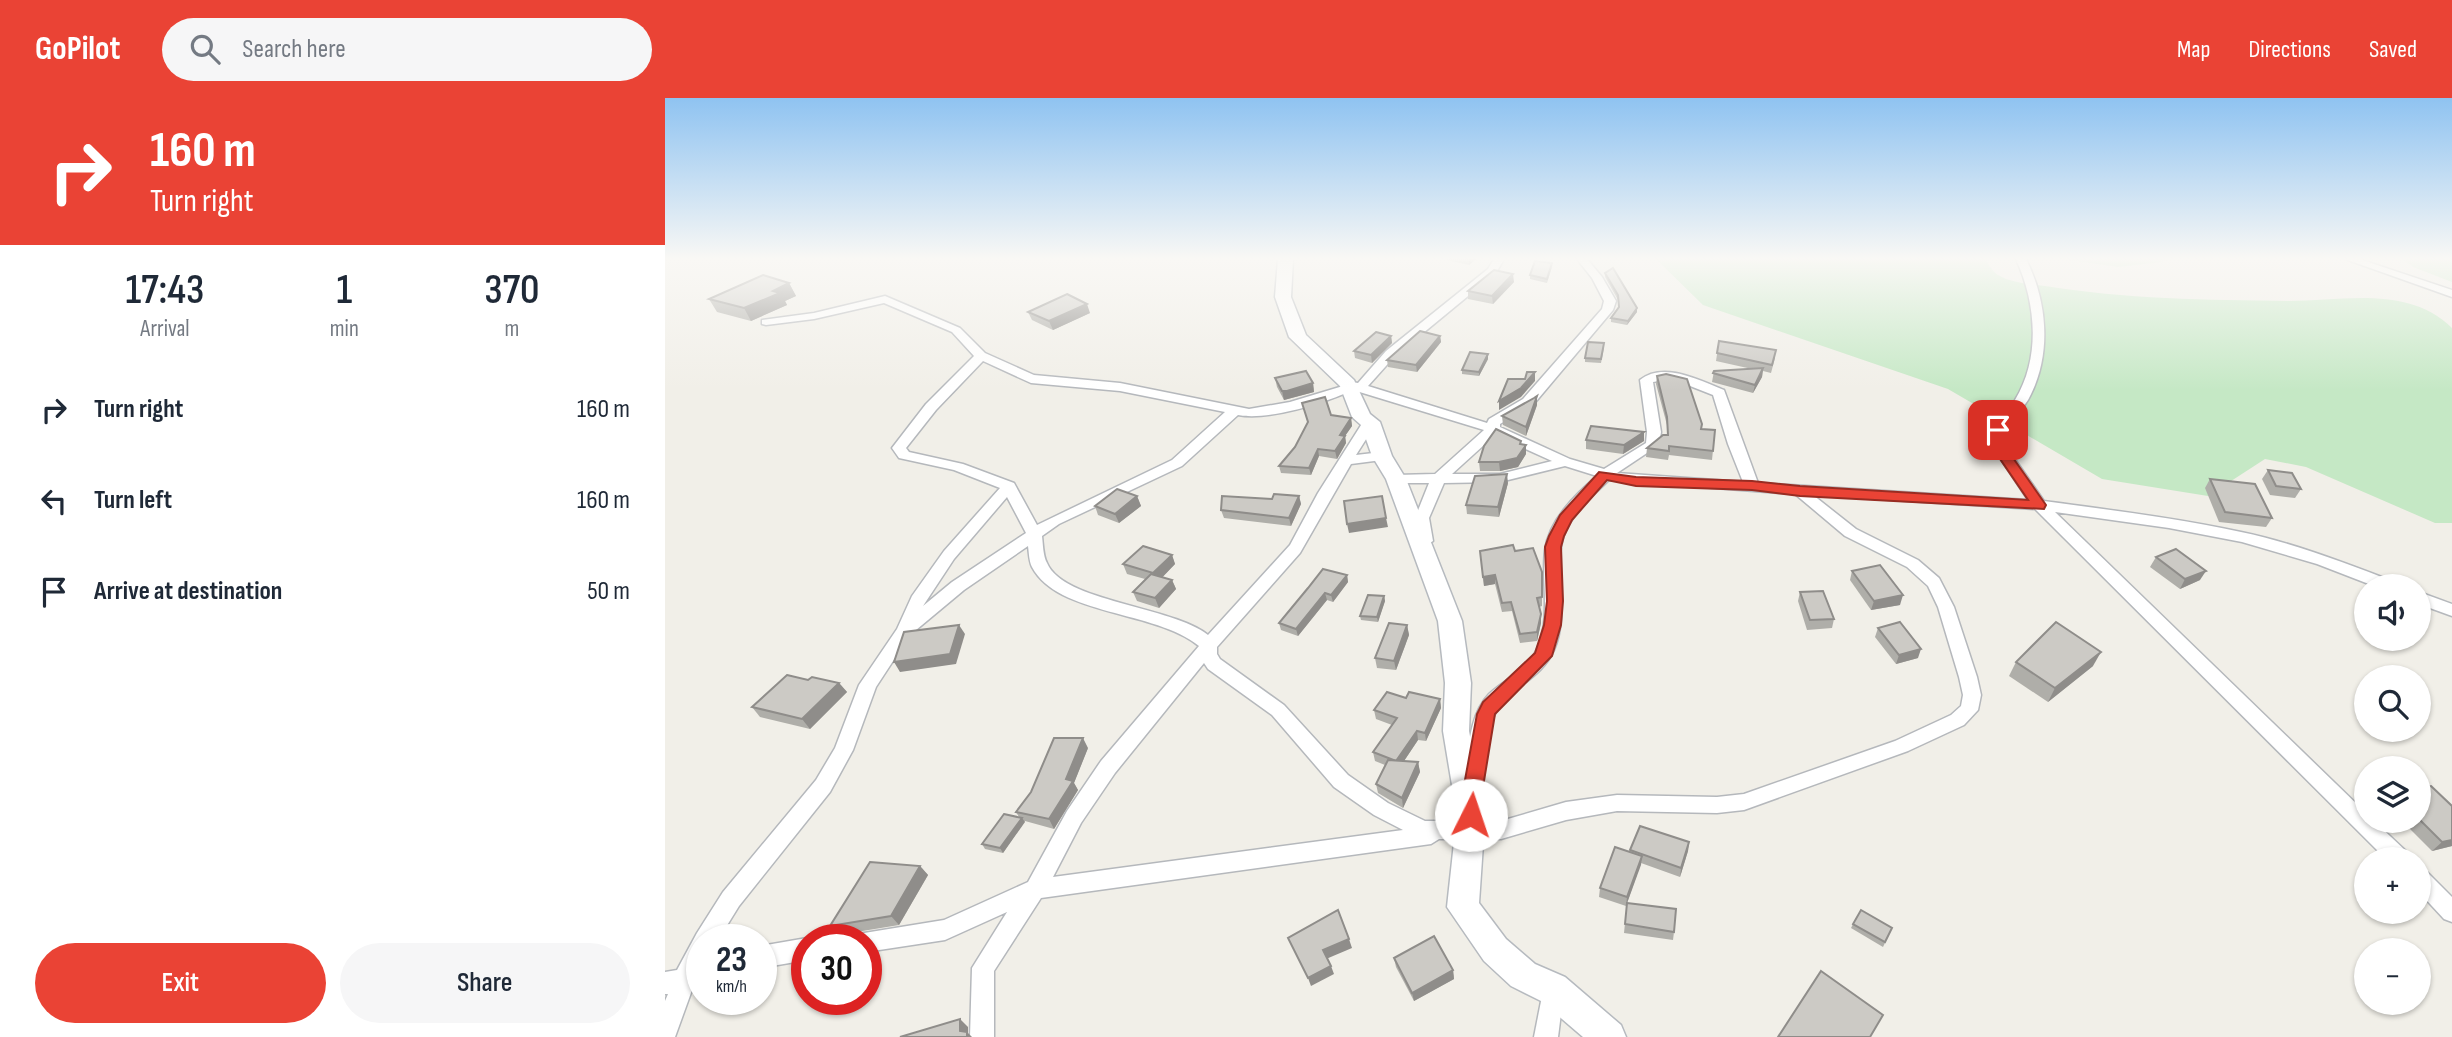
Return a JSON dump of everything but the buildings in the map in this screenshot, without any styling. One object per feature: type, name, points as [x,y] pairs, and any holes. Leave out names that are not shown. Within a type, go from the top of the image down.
[{"type":"main road","points":[[1285,303],[1298,337],[1352,386],[1362,417],[1370,422],[1382,456],[1396,479],[1450,621],[1456,651],[1458,683],[1456,732],[1471,822],[1464,907],[1495,950],[1523,975],[1553,989],[1609,1037]]},
{"type":"street","points":[[766,322],[814,316],[869,303]]},
{"type":"street","points":[[894,303],[956,330],[981,356],[1031,379],[1120,387],[1249,413],[1272,410],[1352,386],[1453,303]]},
{"type":"street","points":[[1426,557],[1422,518],[1437,479],[1493,429],[1494,422],[1528,401],[1609,303]]},
{"type":"street","points":[[2035,303],[2038,318],[2036,367],[2022,400],[1998,430],[2003,453],[2039,505],[2388,847]]},
{"type":"street","points":[[981,356],[931,407],[899,448],[904,455],[958,467],[1009,486],[1034,534],[1039,565],[1052,581],[1073,594],[1165,621],[1198,636],[1209,645]]},
{"type":"street","points":[[1471,822],[1468,793],[1474,781],[1486,714],[1489,707],[1543,656],[1553,625],[1553,547],[1557,536],[1566,518],[1604,475],[1619,468],[1639,450],[1652,445],[1654,432],[1646,380],[1660,375],[1686,379],[1719,393],[1735,444],[1752,485]]},
{"type":"street","points":[[1352,386],[1493,429],[1565,462],[1604,475],[1636,481],[1752,485],[1800,491],[2039,505],[2169,523],[2243,537],[2323,560],[2359,574]]},
{"type":"street","points":[[904,631],[958,586],[1034,534],[1067,514],[1169,468],[1235,410]]},
{"type":"street","points":[[982,1037],[983,968],[1035,889],[1074,817],[1108,767],[1209,645],[1295,549],[1305,535],[1325,493],[1370,422]]},
{"type":"street","points":[[1346,460],[1382,456]]},
{"type":"street","points":[[1396,479],[1500,478],[1565,462]]},
{"type":"street","points":[[715,924],[731,899],[823,786],[844,750],[868,685],[904,631],[918,600],[949,555],[1009,486]]},
{"type":"street","points":[[882,939],[944,930],[1035,889],[1471,822],[1501,830],[1566,811],[1617,803],[1717,805],[1744,802],[1906,744],[1954,723],[1968,711],[1972,698],[1941,594],[1928,575],[1904,559],[1857,537],[1800,491]]},
{"type":"street","points":[[2431,602],[2452,610]]},
{"type":"street","points":[[1209,645],[1208,655],[1214,664],[1277,710],[1341,781],[1381,808],[1423,830],[1471,822]]},
{"type":"street","points":[[2431,890],[2452,912]]},
{"type":"street","points":[[665,1033],[684,980]]},
{"type":"street","points":[[1546,1037],[1553,989]]},
{"type":"green space","points":[[1701,303],[2403,303],[2416,306],[2435,314],[2452,328],[2452,523],[2435,523],[2306,467],[2265,459],[2208,496],[2102,479],[1948,389]]},
{"type":"route","points":[[1471,815],[1468,793],[1474,781],[1486,714],[1489,707],[1543,656],[1553,625],[1553,547],[1566,518],[1604,475],[1636,481],[1752,485],[1800,491],[1856,492],[2039,505],[2003,453],[1998,430]]}]
